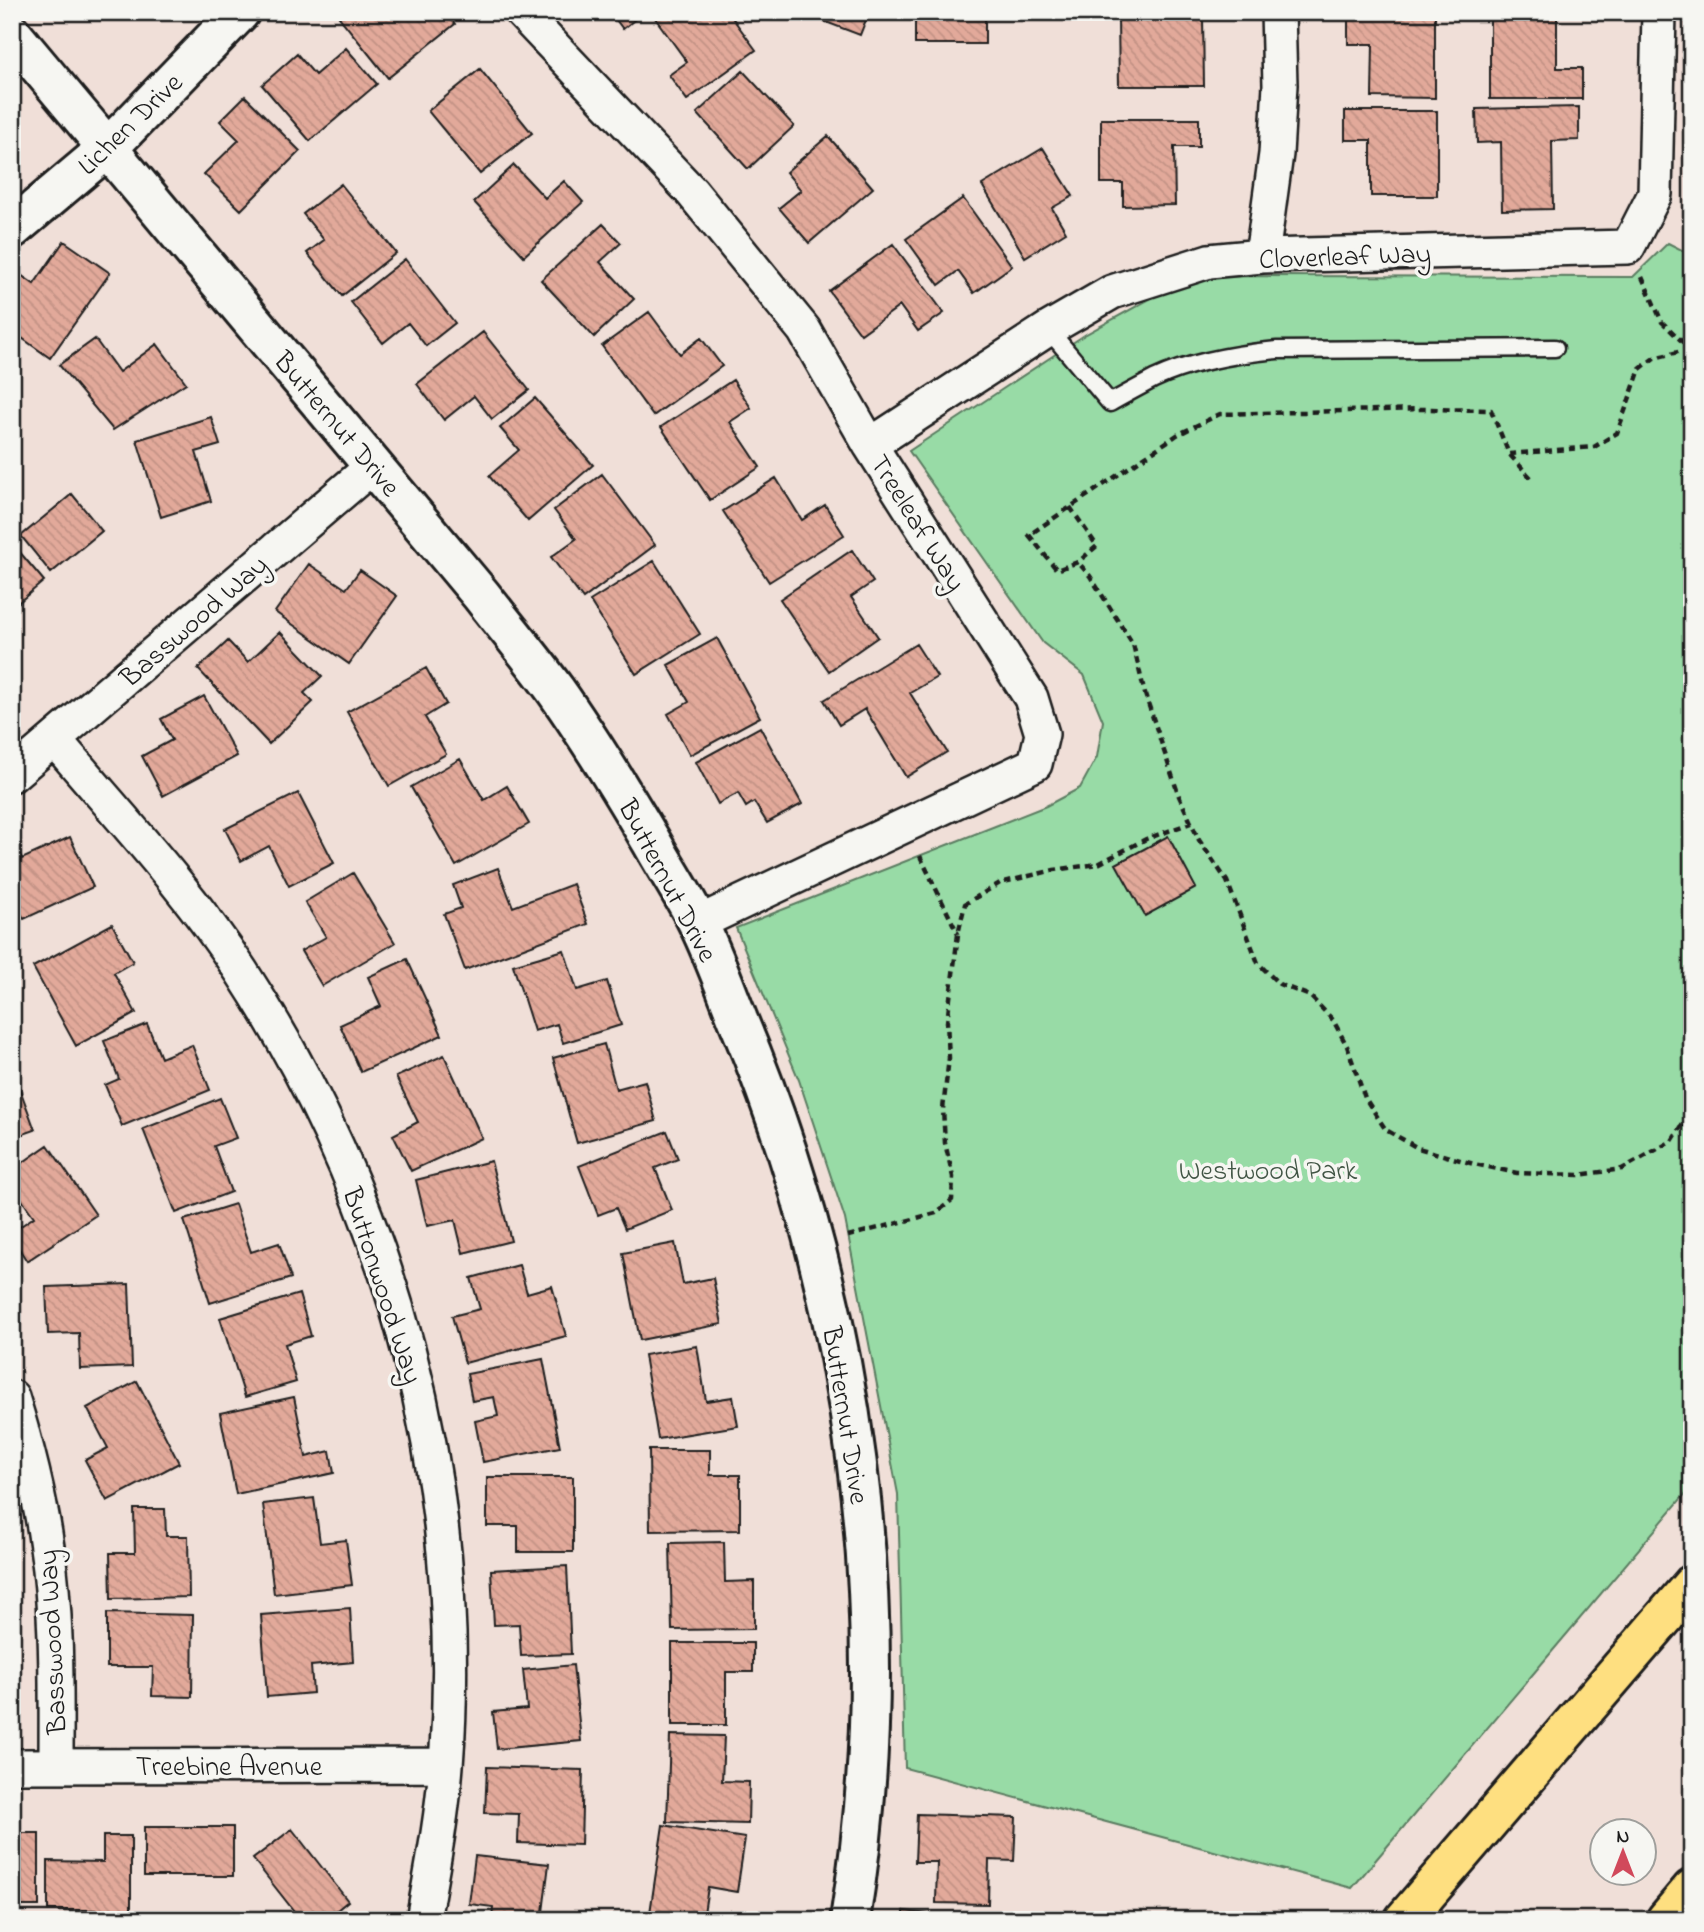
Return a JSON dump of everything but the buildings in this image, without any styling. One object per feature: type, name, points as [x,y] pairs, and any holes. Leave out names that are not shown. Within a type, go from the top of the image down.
[{"type":"highway","points":[[1404,1920],[1692,1585]]},
{"type":"highway","points":[[1666,1920],[1692,1889]]},
{"type":"street","name":"Lichen Drive","points":[[12,229],[108,148],[240,12]]},
{"type":"street","name":"Treeleaf Way","points":[[522,12],[691,191],[804,330],[870,445],[1031,698],[1042,734],[1035,764],[698,923]]},
{"type":"street","points":[[1262,256],[1276,153],[1280,85],[1278,12]]},
{"type":"street","points":[[1628,247],[1655,194],[1659,12]]},
{"type":"street","name":"Butternut Drive","points":[[12,34],[481,595],[555,690],[619,787],[698,923],[761,1074],[807,1213],[829,1298],[851,1413],[865,1542],[870,1646],[867,1763],[857,1879],[850,1920]]},
{"type":"street","name":"Cloverleaf Way","points":[[870,445],[1048,329],[1112,292],[1209,261],[1262,256],[1628,247]]},
{"type":"street","name":"Basswood Way","points":[[12,775],[373,466]]},
{"type":"street","name":"Buttonwood Way","points":[[54,739],[190,899],[241,971],[286,1046],[327,1124],[362,1205],[392,1288],[415,1373],[433,1459],[444,1547],[450,1679],[446,1765],[439,1832],[423,1920]]},
{"type":"street","name":"Basswood Way","points":[[12,1397],[29,1456],[48,1548],[56,1641],[56,1765]]},
{"type":"street","name":"Treebine Avenue","points":[[12,1766],[446,1765]]},
{"type":"lane","points":[[1048,329],[1110,403],[1156,378],[1241,353],[1277,350],[1555,348]]},
{"type":"path","points":[[1628,247],[1662,322],[1691,350]]},
{"type":"path","points":[[1509,454],[1594,447],[1617,433],[1640,369],[1654,358],[1691,350]]},
{"type":"path","points":[[1070,507],[1097,546],[1078,562],[1057,570],[1029,535],[1070,507],[1177,435],[1220,414],[1491,410],[1509,454],[1533,480]]},
{"type":"path","points":[[1078,562],[1090,576],[1133,644],[1145,694],[1179,796],[1199,840],[1227,881],[1258,963],[1279,984],[1310,996],[1333,1020],[1347,1046],[1365,1098],[1386,1130],[1418,1148],[1474,1164],[1517,1172],[1579,1175],[1622,1169],[1672,1141],[1692,1110]]},
{"type":"path","points":[[815,1245],[936,1213],[951,1200],[953,1177],[945,1143],[943,1109],[949,1058],[947,1022],[958,934],[965,904],[1000,883],[1054,870],[1098,864],[1146,839],[1191,823]]},
{"type":"path","points":[[905,825],[958,934]]},
{"type":"green space","name":"Westwood Park","points":[[1668,243],[1692,255],[1692,1486],[1352,1888],[905,1768],[898,1494],[845,1219],[799,1080],[736,928],[1046,806],[1080,788],[1097,757],[1103,721],[1084,675],[1043,643],[909,451],[1086,334],[1166,290],[1215,276],[1633,277]]}]
